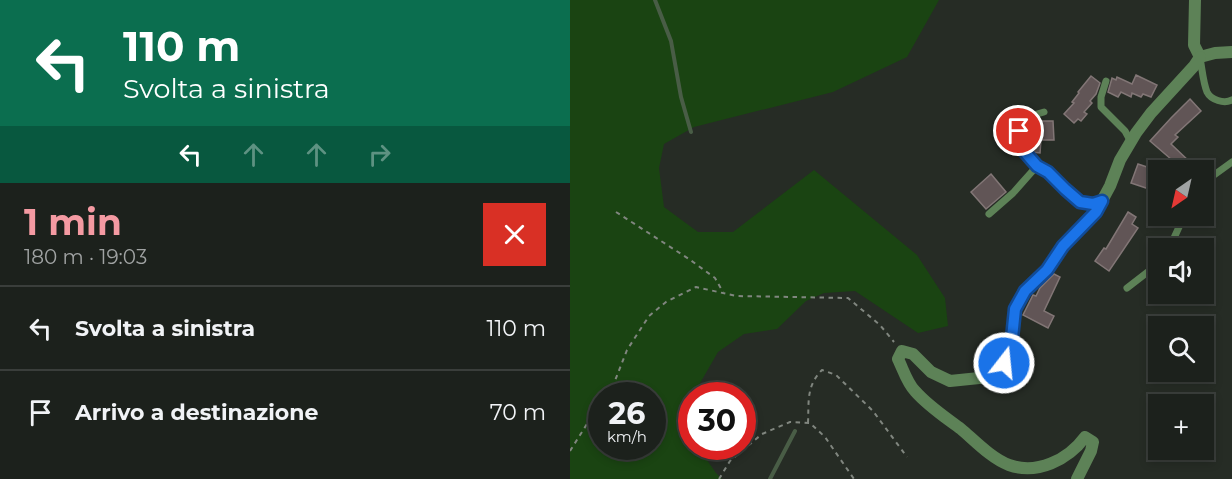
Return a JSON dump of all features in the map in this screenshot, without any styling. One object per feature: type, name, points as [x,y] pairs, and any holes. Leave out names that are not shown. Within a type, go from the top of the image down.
[{"type":"street","points":[[1195,0],[1194,45],[1200,57]]},
{"type":"street","points":[[1077,479],[1092,452],[1093,442],[1085,437],[1064,458],[1040,468],[1009,465],[996,458],[913,390],[898,359],[902,351],[913,354],[931,372],[950,381],[989,377],[1004,363],[1012,338],[1015,309],[1025,291],[1047,270],[1063,246],[1096,212],[1110,186],[1120,160],[1151,113],[1200,57],[1232,52]]},
{"type":"lane","points":[[1200,57],[1208,93],[1216,100],[1228,102],[1232,100]]},
{"type":"lane","points":[[1106,81],[1101,97],[1101,107],[1125,131],[1131,142]]},
{"type":"lane","points":[[1044,112],[1027,117],[1019,131],[1023,150],[1037,166],[1048,172],[1080,202],[1093,204],[1102,201]]},
{"type":"lane","points":[[1214,175],[1232,162]]},
{"type":"lane","points":[[989,214],[1014,193],[1037,166]]},
{"type":"lane","points":[[1126,288],[1148,272]]},
{"type":"path","points":[[616,212],[715,278],[723,292]]},
{"type":"path","points":[[614,382],[627,350],[649,316],[666,302],[696,288],[736,296],[848,298],[902,351]]},
{"type":"path","points":[[808,423],[809,398],[813,380],[822,370],[836,375],[873,411],[907,457]]},
{"type":"path","points":[[570,451],[588,422]]},
{"type":"path","points":[[719,479],[730,461],[762,434],[790,422],[810,423],[825,437],[854,479]]},
{"type":"green space","points":[[570,0],[939,0],[907,57],[833,92],[694,127],[664,144],[659,168],[664,207],[698,232],[733,232],[814,170],[917,255],[945,298],[948,326],[918,333],[855,291],[824,293],[806,301],[777,329],[744,334],[718,352],[701,382],[678,382],[678,460],[707,460],[722,479],[570,479]]},
{"type":"building","points":[[1136,75],[1157,85],[1151,97],[1143,94],[1141,97],[1132,93],[1131,97],[1121,92],[1118,97],[1108,92],[1112,78],[1116,80],[1117,77],[1132,84]]},
{"type":"building","points":[[1091,76],[1100,83],[1096,94],[1090,101],[1092,103],[1084,112],[1087,114],[1081,121],[1078,119],[1074,123],[1064,114]]},
{"type":"building","points":[[1190,99],[1201,111],[1175,135],[1178,137],[1171,144],[1188,160],[1172,160],[1150,141]]},
{"type":"building","points":[[1034,121],[1053,121],[1054,140],[1041,140],[1040,153],[1032,152],[1028,147],[1029,125]]},
{"type":"building","points":[[1138,164],[1148,167],[1148,189],[1131,183]]},
{"type":"building","points":[[991,174],[1006,192],[986,209],[971,192]]},
{"type":"building","points":[[1128,212],[1136,217],[1132,224],[1138,228],[1109,271],[1095,261],[1104,248],[1106,249]]},
{"type":"building","points":[[1054,274],[1060,277],[1044,311],[1054,316],[1048,328],[1023,315],[1033,295],[1036,296],[1040,288]]},
{"type":"waterway","points":[[655,0],[671,41],[681,97],[691,132]]},
{"type":"waterway","points":[[770,479],[795,431]]},
{"type":"route","points":[[1004,363],[1012,338],[1015,309],[1025,291],[1047,270],[1063,246],[1096,212],[1102,201],[1093,204],[1080,202],[1048,172],[1037,166],[1023,150],[1019,131]]}]
